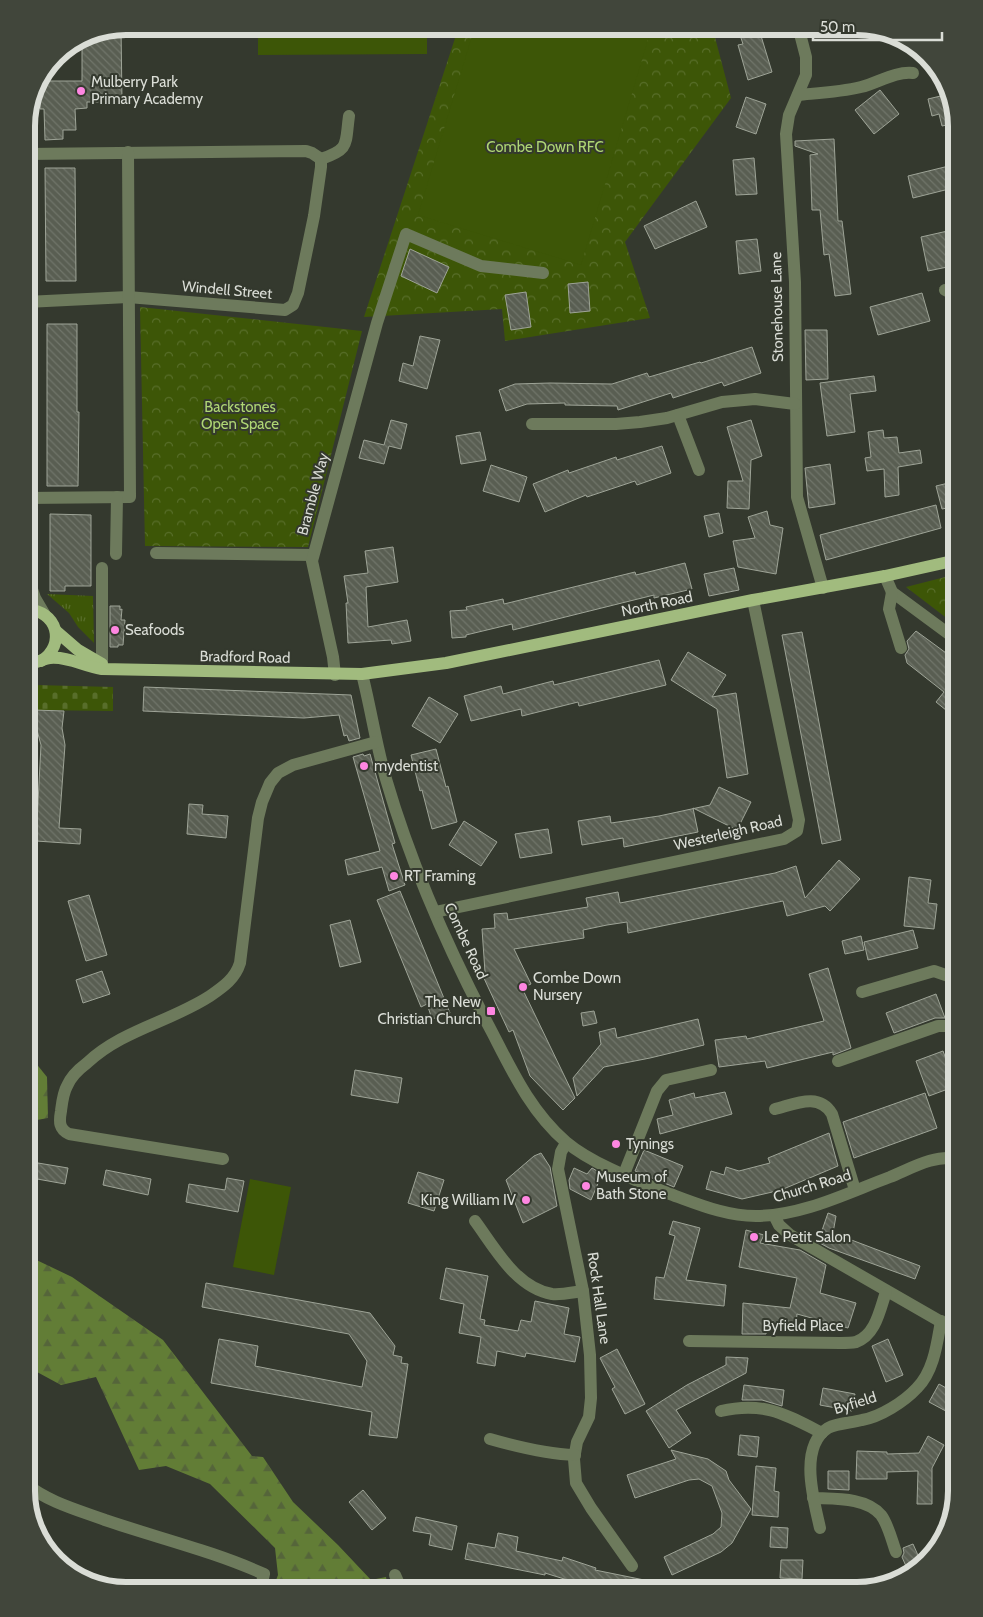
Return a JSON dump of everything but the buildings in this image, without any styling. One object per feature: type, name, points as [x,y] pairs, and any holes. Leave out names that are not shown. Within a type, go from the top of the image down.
[{"type":"main road","name":"North Road","points":[[362,674],[446,663],[948,562]]},
{"type":"main road","points":[[35,611],[45,615]]},
{"type":"main road","name":"Bradford Road","points":[[45,615],[56,631],[102,667]]},
{"type":"main road","name":"Bradford Road","points":[[35,662],[47,657],[54,648],[56,631]]},
{"type":"main road","name":"Bradford Road","points":[[35,662],[50,658],[128,670],[362,674]]},
{"type":"street","name":"Stonehouse Lane","points":[[800,35],[806,57],[806,75],[789,115],[786,134],[795,282],[796,497],[823,588]]},
{"type":"street","points":[[798,94],[842,91],[862,87],[904,72],[913,73]]},
{"type":"street","points":[[35,154],[306,151],[321,159],[339,153],[345,144],[349,116]]},
{"type":"street","points":[[35,498],[130,496],[128,152]]},
{"type":"street","name":"Windell Street","points":[[35,302],[128,297],[285,310],[293,305],[298,293],[314,216],[321,159]]},
{"type":"street","name":"Bramble Way","points":[[335,675],[333,657],[312,562],[313,555],[377,323],[406,234],[481,266],[543,273]]},
{"type":"street","points":[[532,424],[624,423],[667,418],[722,402],[755,399],[795,404]]},
{"type":"street","points":[[678,415],[699,470]]},
{"type":"street","points":[[116,554],[117,497]]},
{"type":"street","points":[[156,553],[313,555]]},
{"type":"street","points":[[102,568],[102,667]]},
{"type":"street","points":[[885,576],[892,592],[948,633]]},
{"type":"street","points":[[892,592],[888,609],[901,648]]},
{"type":"street","points":[[35,598],[45,615]]},
{"type":"street","name":"Westerleigh Road","points":[[435,912],[784,839],[797,831],[799,820],[754,600]]},
{"type":"street","name":"Combe Road","points":[[362,674],[376,742],[387,780],[410,850],[435,912],[484,1017],[521,1088],[542,1119],[566,1143]]},
{"type":"street","points":[[223,1159],[69,1134],[63,1131],[60,1122],[66,1087],[77,1072],[99,1051],[126,1035],[184,1011],[200,1002],[220,989],[237,973],[240,963],[258,818],[267,789],[278,773],[293,765],[376,742]]},
{"type":"street","points":[[862,992],[934,971],[948,976]]},
{"type":"street","points":[[838,1062],[938,1026],[948,1027]]},
{"type":"street","points":[[624,1174],[657,1092],[666,1080],[711,1070]]},
{"type":"street","points":[[775,1109],[812,1100],[818,1101],[828,1108],[832,1114],[855,1190]]},
{"type":"street","name":"Church Road","points":[[566,1143],[590,1158],[656,1188],[713,1210],[734,1215],[774,1215],[812,1206],[937,1159],[948,1159]]},
{"type":"street","name":"Rock Hall Lane","points":[[566,1143],[561,1152],[558,1169],[584,1291],[590,1355],[591,1398],[589,1417],[577,1442],[575,1457]]},
{"type":"street","points":[[774,1215],[779,1225],[790,1236],[886,1292],[948,1325]]},
{"type":"street","points":[[474,1221],[510,1269],[527,1285],[542,1292],[555,1294],[584,1291]]},
{"type":"street","name":"Byfield Place","points":[[689,1341],[840,1344],[856,1342],[868,1335],[874,1327],[886,1292]]},
{"type":"street","name":"Byfield","points":[[820,1528],[813,1498],[810,1462],[813,1447],[829,1428],[878,1416],[918,1388],[933,1361],[941,1321]]},
{"type":"street","points":[[721,1411],[738,1407],[759,1407],[795,1419],[822,1434]]},
{"type":"street","points":[[490,1439],[530,1450],[575,1457],[576,1483],[591,1508],[632,1566]]},
{"type":"street","points":[[35,1492],[39,1495],[87,1514],[264,1574],[262,1582]]},
{"type":"street","points":[[813,1498],[842,1500],[872,1507],[882,1517],[896,1552]]},
{"type":"street","points":[[395,1575],[398,1582]]},
{"type":"green space","points":[[258,35],[427,35],[427,54],[258,55]]},
{"type":"green space","name":"Combe Down RFC","points":[[456,35],[714,35],[731,98],[625,242],[650,318],[505,341],[502,309],[364,317]]},
{"type":"green space","points":[[472,35],[649,35],[581,265],[418,215]]},
{"type":"green space","name":"Backstones Open Space","points":[[140,307],[362,331],[308,547],[145,546]]},
{"type":"green space","points":[[948,576],[948,619],[906,587]]},
{"type":"green space","points":[[47,594],[93,596],[94,643],[78,627],[69,613]]},
{"type":"green space","points":[[35,685],[113,687],[113,711],[35,710]]},
{"type":"green space","points":[[35,924],[38,925],[35,964]]},
{"type":"green space","points":[[35,1062],[47,1077],[48,1118],[35,1120]]},
{"type":"green space","points":[[250,1179],[291,1187],[274,1275],[233,1267]]},
{"type":"green space","points":[[35,1259],[72,1277],[163,1340],[252,1456],[263,1457],[293,1502],[371,1580],[386,1577],[387,1582],[275,1582],[278,1575],[275,1548],[210,1484],[166,1466],[139,1470],[96,1377],[61,1385],[35,1371]]},
{"type":"place","name":"Mulberry Park Primary Academy","points":[[81,91]]},
{"type":"place","name":"Seafoods","points":[[115,630]]},
{"type":"place","name":"mydentist","points":[[364,766]]},
{"type":"place","name":"RT Framing","points":[[394,876]]},
{"type":"place","name":"Combe Down Nursery","points":[[523,987]]},
{"type":"place","name":"The New Christian Church","points":[[491,1011]]},
{"type":"place","name":"Tynings","points":[[616,1144]]},
{"type":"place","name":"Museum of Bath Stone","points":[[586,1186]]},
{"type":"place","name":"King William IV","points":[[526,1200]]},
{"type":"place","name":"Le Petit Salon","points":[[754,1237]]}]
